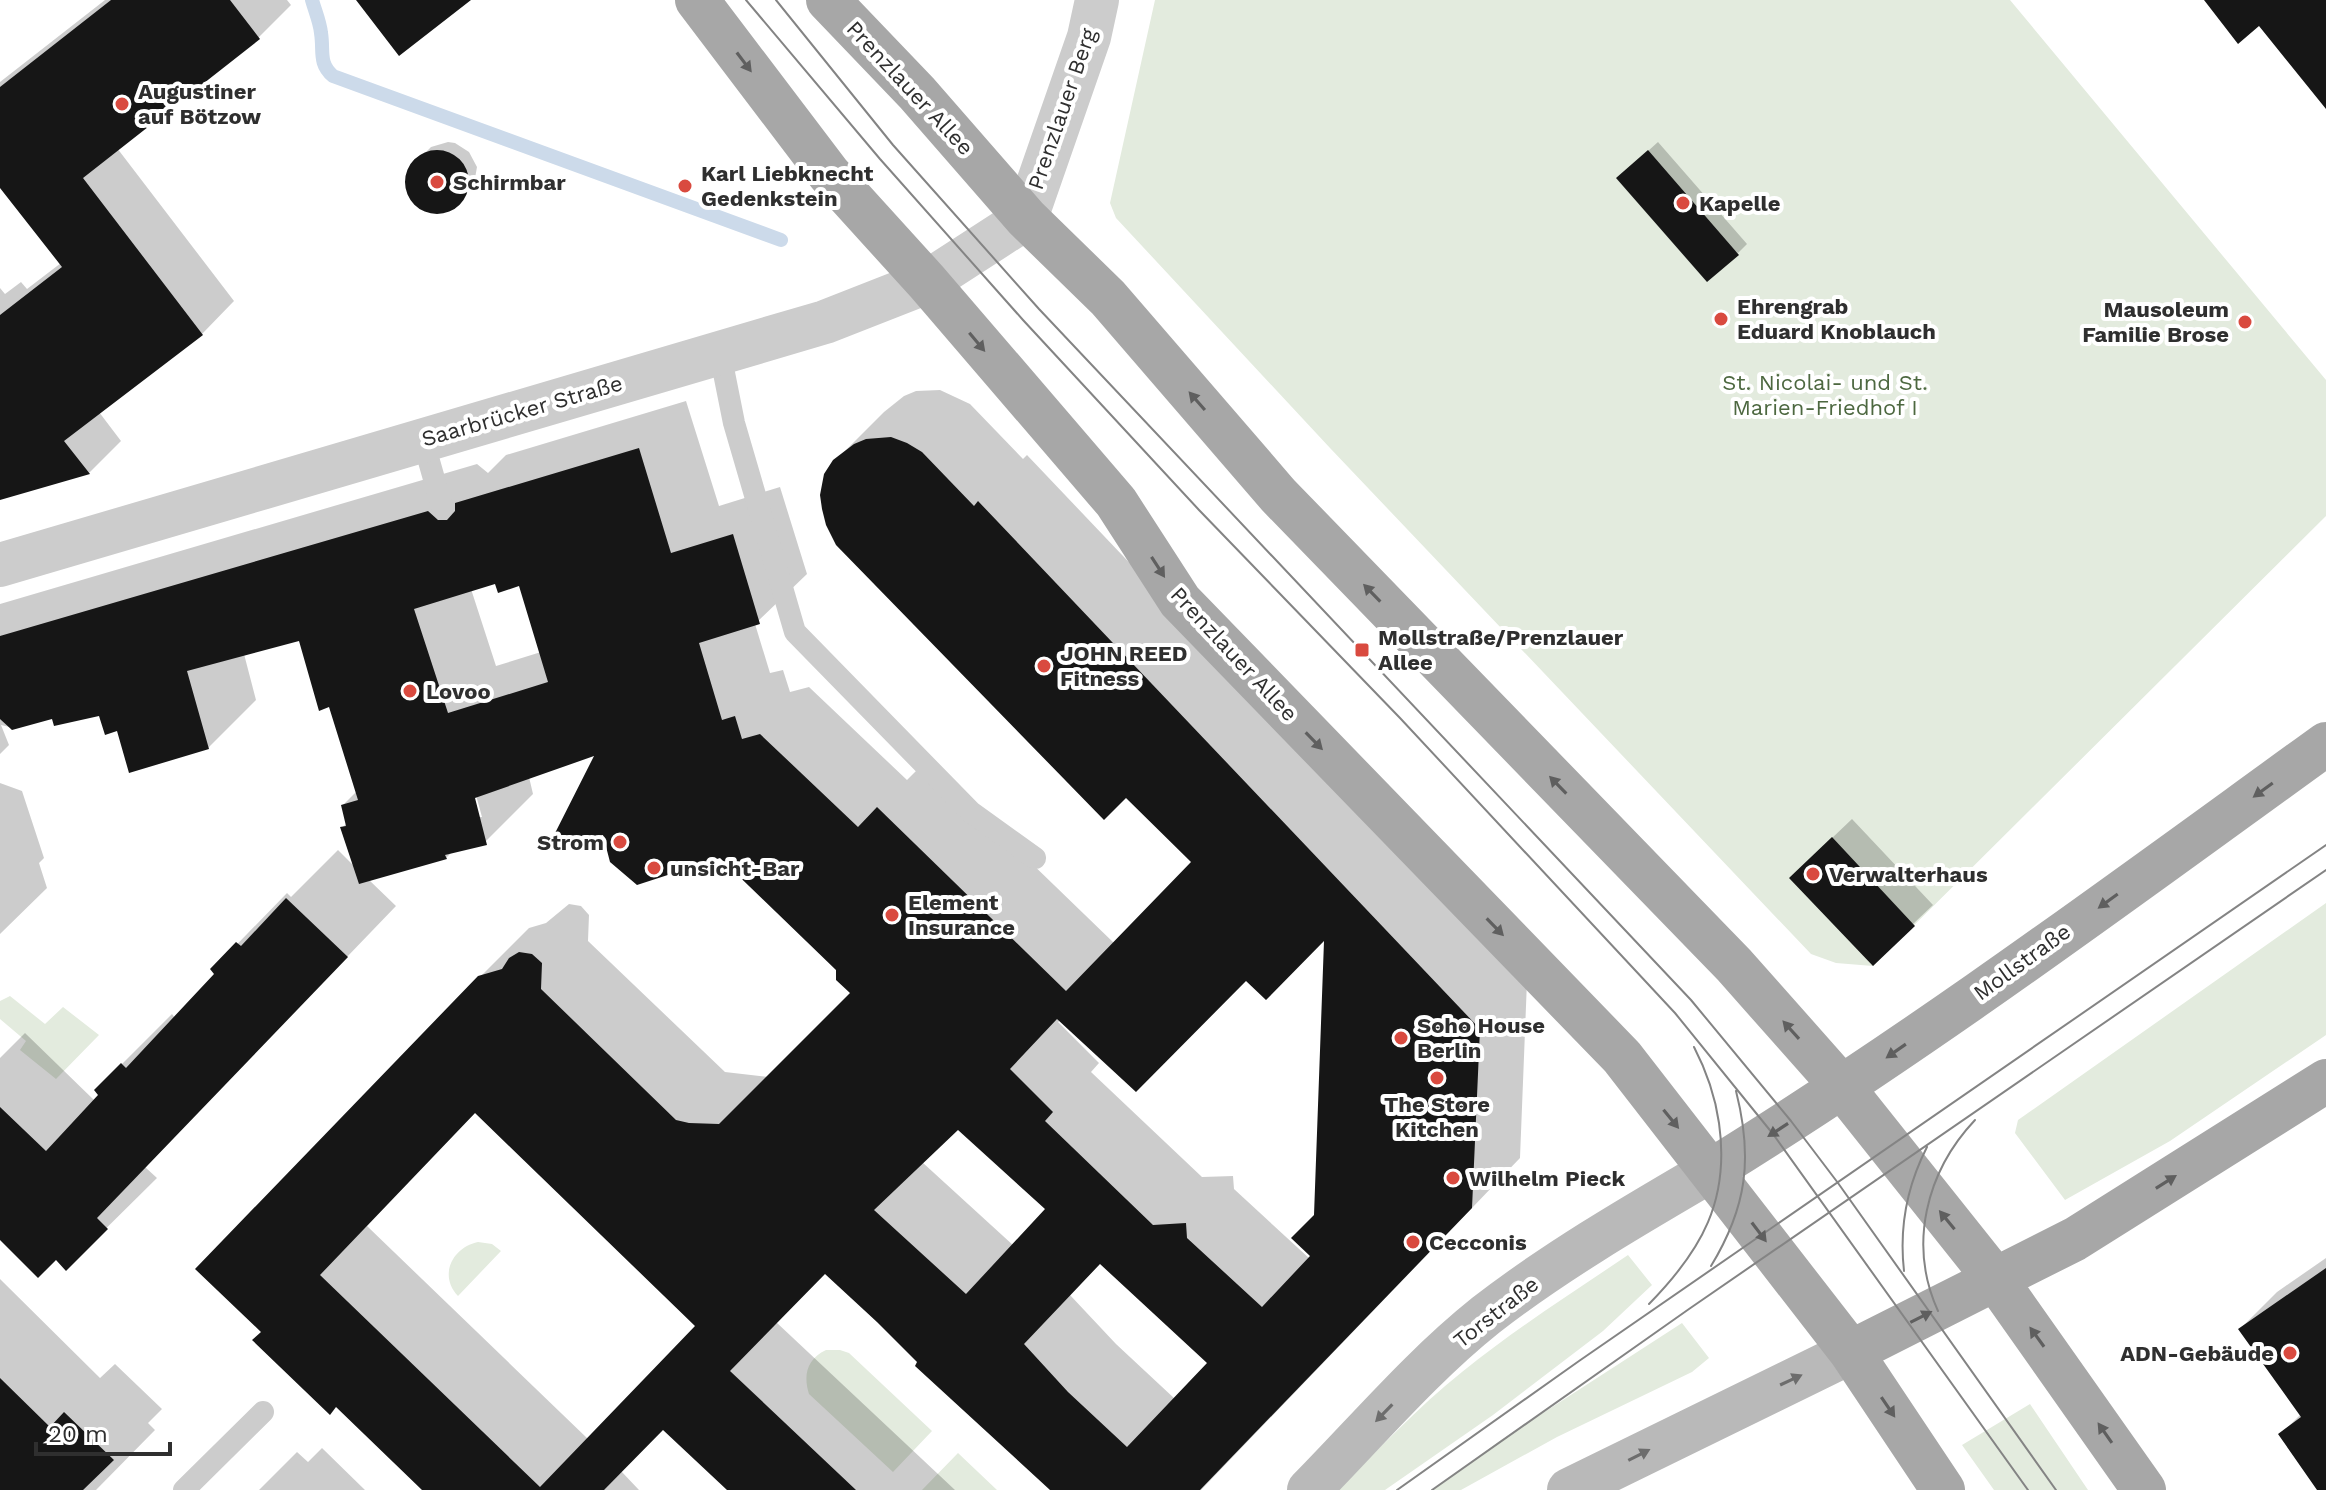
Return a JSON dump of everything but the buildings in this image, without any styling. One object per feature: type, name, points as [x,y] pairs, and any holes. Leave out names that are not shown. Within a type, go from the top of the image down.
[{"type":"main road","name":"Prenzlauer Allee","points":[[697,0],[829,174],[927,282],[1116,502],[1180,601],[1622,1057],[1851,1352],[1943,1490]]},
{"type":"main road","name":"Prenzlauer Allee","points":[[828,0],[917,93],[1026,218],[1108,298],[1278,495],[1734,965],[1843,1088],[1996,1280],[2144,1490]]},
{"type":"main road","name":"Mollstraße","points":[[1712,1170],[1843,1088],[2326,744]]},
{"type":"main road","points":[[1569,1490],[2082,1235],[2326,1081]]},
{"type":"main road","name":"Torstraße","points":[[1309,1490],[1438,1358],[1484,1316],[1610,1231],[1712,1170]]},
{"type":"street","name":"Prenzlauer Berg","points":[[1026,218],[1089,37],[1097,0]]},
{"type":"street","name":"Saarbrücker Straße","points":[[0,565],[852,312],[927,282],[1026,218]]},
{"type":"lane","points":[[720,353],[734,423],[795,632],[971,812],[1035,858]]},
{"type":"lane","points":[[423,440],[442,507]]},
{"type":"lane","points":[[184,1490],[263,1412]]},
{"type":"green space","name":"St. Nicolai- und St. Marien-Friedhof I","points":[[1155,0],[2010,0],[2326,380],[2326,516],[1873,966],[1836,963],[1811,954],[1116,218],[1110,203]]},
{"type":"green space","points":[[2326,903],[2326,1035],[2170,1141],[2065,1200],[2015,1133],[2018,1120]]},
{"type":"green space","points":[[10,996],[45,1024],[63,1007],[99,1035],[56,1079],[20,1050],[26,1041],[0,1019],[0,1001]]},
{"type":"green space","points":[[478,1242],[492,1244],[501,1251],[458,1296],[449,1279],[451,1263],[462,1250]]},
{"type":"green space","points":[[1628,1255],[1652,1285],[1603,1331],[1493,1415],[1385,1490],[1338,1490],[1414,1414],[1462,1372],[1523,1326]]},
{"type":"green space","points":[[1682,1323],[1709,1358],[1692,1372],[1557,1437],[1461,1490],[1433,1490],[1501,1440]]},
{"type":"green space","points":[[826,1350],[849,1353],[932,1431],[893,1472],[809,1394],[806,1380],[808,1368],[814,1358]]},
{"type":"green space","points":[[2030,1404],[2088,1490],[1994,1490],[1962,1445]]},
{"type":"green space","points":[[958,1453],[997,1490],[922,1490]]},
{"type":"waterway","points":[[312,0],[320,29],[323,61],[333,76],[781,240]]},
{"type":"tram line","points":[[746,0],[880,159],[1023,320],[1675,1013],[1773,1134],[2028,1490]]},
{"type":"tram line","points":[[776,0],[893,145],[1039,309],[1691,1000],[1838,1183],[2056,1490]]},
{"type":"tram line","points":[[1397,1490],[2326,845]]},
{"type":"tram line","points":[[1432,1490],[2326,870]]},
{"type":"tram line","points":[[1649,1304],[1684,1264],[1708,1222],[1716,1200],[1721,1151],[1717,1113],[1710,1084],[1694,1047]]},
{"type":"tram line","points":[[1711,1266],[1732,1223],[1743,1182],[1744,1138],[1736,1091]]},
{"type":"tram line","points":[[1938,1311],[1924,1261],[1927,1210],[1944,1162],[1975,1120]]},
{"type":"tram line","points":[[1904,1271],[1906,1207],[1927,1147]]},
{"type":"place","name":"Augustiner auf Bötzow","points":[[122,104]]},
{"type":"place","name":"Schirmbar","points":[[437,182]]},
{"type":"place","name":"Karl Liebknecht Gedenkstein","points":[[685,186]]},
{"type":"place","name":"Kapelle","points":[[1683,203]]},
{"type":"place","name":"Ehrengrab Eduard Knoblauch","points":[[1721,319]]},
{"type":"place","name":"Mausoleum Familie Brose","points":[[2245,322]]},
{"type":"place","name":"Mollstraße/Prenzlauer Allee","points":[[1362,650]]},
{"type":"place","name":"JOHN REED Fitness","points":[[1044,666]]},
{"type":"place","name":"Lovoo","points":[[410,691]]},
{"type":"place","name":"Strom","points":[[620,842]]},
{"type":"place","name":"unsicht-Bar","points":[[654,868]]},
{"type":"place","name":"Verwalterhaus","points":[[1813,874]]},
{"type":"place","name":"Element Insurance","points":[[892,915]]},
{"type":"place","name":"Soho House Berlin","points":[[1401,1038]]},
{"type":"place","name":"The Store Kitchen","points":[[1437,1078]]},
{"type":"place","name":"Wilhelm Pieck","points":[[1453,1178]]},
{"type":"place","name":"Cecconis","points":[[1413,1242]]},
{"type":"place","name":"ADN-Gebäude","points":[[2290,1353]]}]
